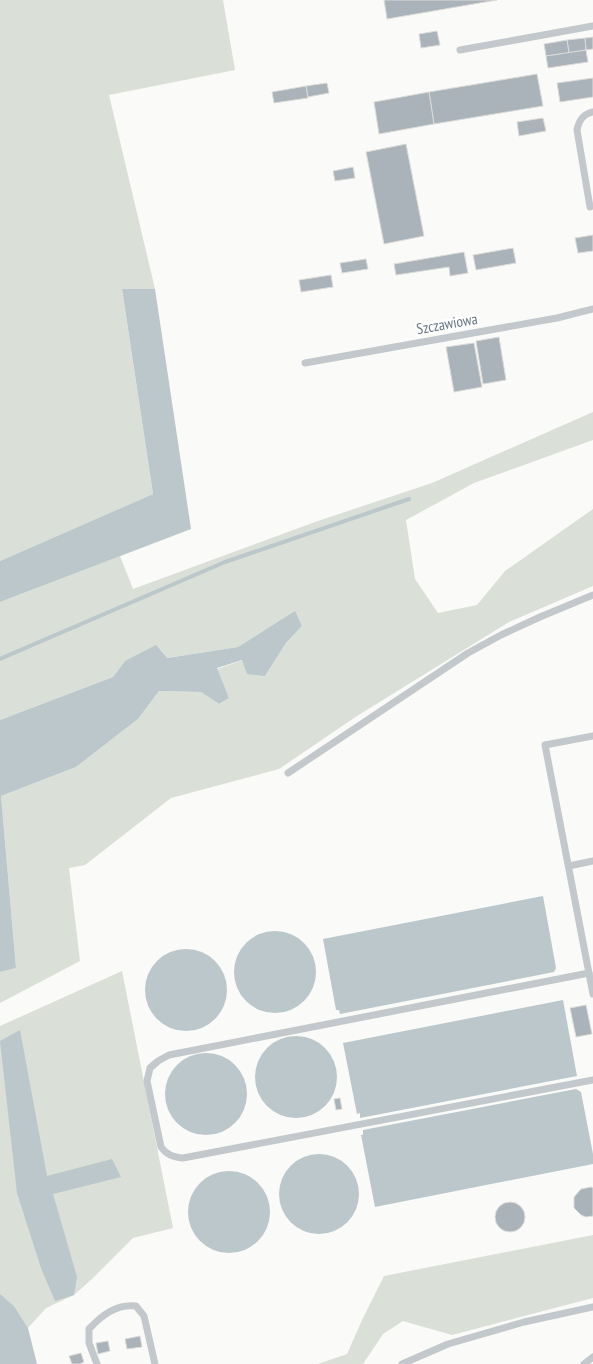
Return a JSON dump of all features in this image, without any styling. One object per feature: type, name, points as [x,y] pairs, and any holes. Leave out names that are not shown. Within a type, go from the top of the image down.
[{"type":"lane","points":[[460,50],[593,26]]},
{"type":"lane","points":[[590,208],[577,130],[579,121],[587,113],[593,112]]},
{"type":"lane","name":"Szczawiowa","points":[[305,364],[558,318],[593,309]]},
{"type":"lane","points":[[288,773],[468,653],[540,616],[593,595]]},
{"type":"lane","points":[[593,736],[545,745],[593,994]]},
{"type":"lane","points":[[569,866],[593,862]]},
{"type":"lane","points":[[589,973],[169,1056],[158,1061],[150,1068],[147,1081],[161,1147],[166,1153],[174,1157],[183,1158],[593,1080]]},
{"type":"lane","points":[[97,1364],[89,1343],[89,1329],[101,1317],[115,1308],[128,1305],[136,1306],[144,1316],[155,1364]]},
{"type":"lane","points":[[402,1364],[448,1344],[524,1322],[593,1307]]},
{"type":"lane","points":[[584,1364],[593,1357]]},
{"type":"shaded area","points":[[0,0],[223,0],[235,70],[109,95],[155,289],[122,290],[153,494],[0,561]]},
{"type":"shaded area","points":[[122,289],[155,289],[191,529],[0,602],[0,561],[153,494]]},
{"type":"shaded area","points":[[593,412],[593,440],[474,483],[406,520],[415,579],[438,613],[477,605],[505,571],[593,509],[593,586],[509,622],[357,716],[279,769],[171,798],[85,865],[69,868],[80,961],[0,1003],[0,972],[16,968],[1,796],[76,767],[138,719],[159,691],[201,692],[219,704],[229,698],[217,669],[243,660],[265,676],[286,643],[302,626],[295,612],[238,647],[166,658],[125,661],[113,677],[0,720],[0,602],[120,556],[133,589],[315,522],[432,483]]},
{"type":"shaded area","points":[[295,611],[302,626],[286,643],[265,676],[247,674],[242,660],[217,668],[229,698],[219,704],[201,692],[159,691],[138,719],[76,767],[1,796],[16,968],[0,972],[0,720],[113,677],[125,661],[156,645],[167,658],[238,647]]},
{"type":"shaded area","points":[[543,896],[556,968],[554,972],[340,1014],[339,1010],[336,1010],[323,939]]},
{"type":"shaded area","points":[[275,931],[291,935],[304,943],[312,956],[316,972],[312,988],[304,1001],[291,1009],[275,1013],[259,1009],[246,1001],[238,988],[234,972],[238,956],[246,943],[259,935]]},
{"type":"shaded area","points":[[186,949],[202,953],[215,961],[223,974],[227,990],[223,1006],[215,1019],[202,1027],[186,1031],[170,1027],[157,1019],[149,1006],[145,990],[149,974],[157,961],[170,953]]},
{"type":"shaded area","points":[[122,971],[173,1228],[133,1238],[74,1295],[46,1308],[28,1328],[14,1306],[0,1294],[0,1026]]},
{"type":"shaded area","points":[[563,1000],[577,1076],[360,1118],[360,1113],[357,1114],[343,1043]]},
{"type":"shaded area","points":[[20,1030],[47,1176],[112,1159],[121,1177],[53,1194],[77,1277],[74,1295],[55,1301],[41,1268],[17,1193],[0,1041]]},
{"type":"shaded area","points":[[296,1036],[312,1039],[325,1048],[334,1061],[337,1077],[334,1093],[325,1106],[312,1115],[296,1118],[280,1115],[267,1106],[258,1093],[255,1077],[258,1061],[267,1048],[280,1039]]},
{"type":"shaded area","points":[[206,1053],[222,1056],[235,1065],[244,1078],[247,1094],[244,1110],[235,1123],[222,1132],[206,1135],[190,1132],[177,1123],[168,1110],[165,1094],[168,1078],[177,1065],[190,1056]]},
{"type":"shaded area","points":[[576,1089],[581,1092],[593,1154],[593,1164],[375,1207],[361,1135],[363,1135],[363,1130]]},
{"type":"shaded area","points":[[311,1154],[327,1154],[348,1165],[359,1186],[359,1202],[348,1223],[327,1234],[311,1234],[297,1228],[285,1216],[279,1202],[279,1186],[285,1172],[297,1160]]},
{"type":"shaded area","points":[[229,1171],[245,1174],[258,1183],[267,1196],[270,1212],[267,1228],[258,1241],[245,1250],[229,1253],[213,1250],[200,1241],[191,1228],[188,1212],[191,1196],[200,1183],[213,1174]]},
{"type":"shaded area","points":[[593,1235],[593,1298],[452,1335],[403,1321],[383,1334],[363,1364],[318,1364],[347,1354],[384,1276]]},
{"type":"shaded area","points":[[0,1294],[14,1306],[28,1328],[37,1364],[0,1364]]},
{"type":"building","points":[[384,0],[497,0],[387,19]]},
{"type":"building","points":[[437,31],[440,45],[421,48],[419,34]]},
{"type":"building","points":[[593,37],[593,49],[586,50],[585,38]]},
{"type":"building","points":[[585,38],[586,50],[569,53],[567,40]]},
{"type":"building","points":[[567,40],[569,53],[546,56],[544,44]]},
{"type":"building","points":[[586,50],[588,62],[548,68],[546,56]]},
{"type":"building","points":[[537,74],[543,106],[434,124],[429,92]]},
{"type":"building","points":[[593,78],[593,97],[560,102],[557,83]]},
{"type":"building","points":[[327,83],[329,93],[308,97],[306,86]]},
{"type":"building","points":[[306,86],[308,98],[274,103],[272,92]]},
{"type":"building","points":[[429,92],[434,124],[379,134],[374,102]]},
{"type":"building","points":[[543,118],[546,131],[519,136],[517,122]]},
{"type":"building","points":[[406,144],[424,236],[384,244],[366,152]]},
{"type":"building","points":[[353,167],[355,178],[335,181],[333,171]]},
{"type":"building","points":[[593,235],[593,251],[578,253],[575,238]]},
{"type":"building","points":[[513,248],[516,263],[476,270],[473,255]]},
{"type":"building","points":[[464,252],[468,273],[450,276],[449,267],[396,275],[394,264]]},
{"type":"building","points":[[366,259],[368,269],[342,273],[340,263]]},
{"type":"building","points":[[331,275],[333,287],[301,292],[299,280]]},
{"type":"building","points":[[499,337],[506,380],[483,384],[476,341]]},
{"type":"building","points":[[474,343],[482,387],[454,392],[446,347]]},
{"type":"building","points":[[586,1005],[592,1034],[576,1037],[570,1008]]},
{"type":"building","points":[[340,1098],[342,1109],[336,1110],[334,1099]]},
{"type":"building","points":[[593,1188],[593,1216],[586,1217],[574,1208],[574,1197],[581,1189]]},
{"type":"building","points":[[510,1202],[521,1206],[525,1217],[521,1228],[510,1232],[499,1228],[495,1217],[499,1206]]},
{"type":"building","points":[[140,1336],[142,1347],[127,1349],[125,1339]]},
{"type":"building","points":[[108,1341],[110,1351],[98,1354],[96,1343]]},
{"type":"building","points":[[81,1353],[84,1362],[72,1364],[69,1356]]},
{"type":"waterway","points":[[0,659],[225,562],[409,499]]}]
